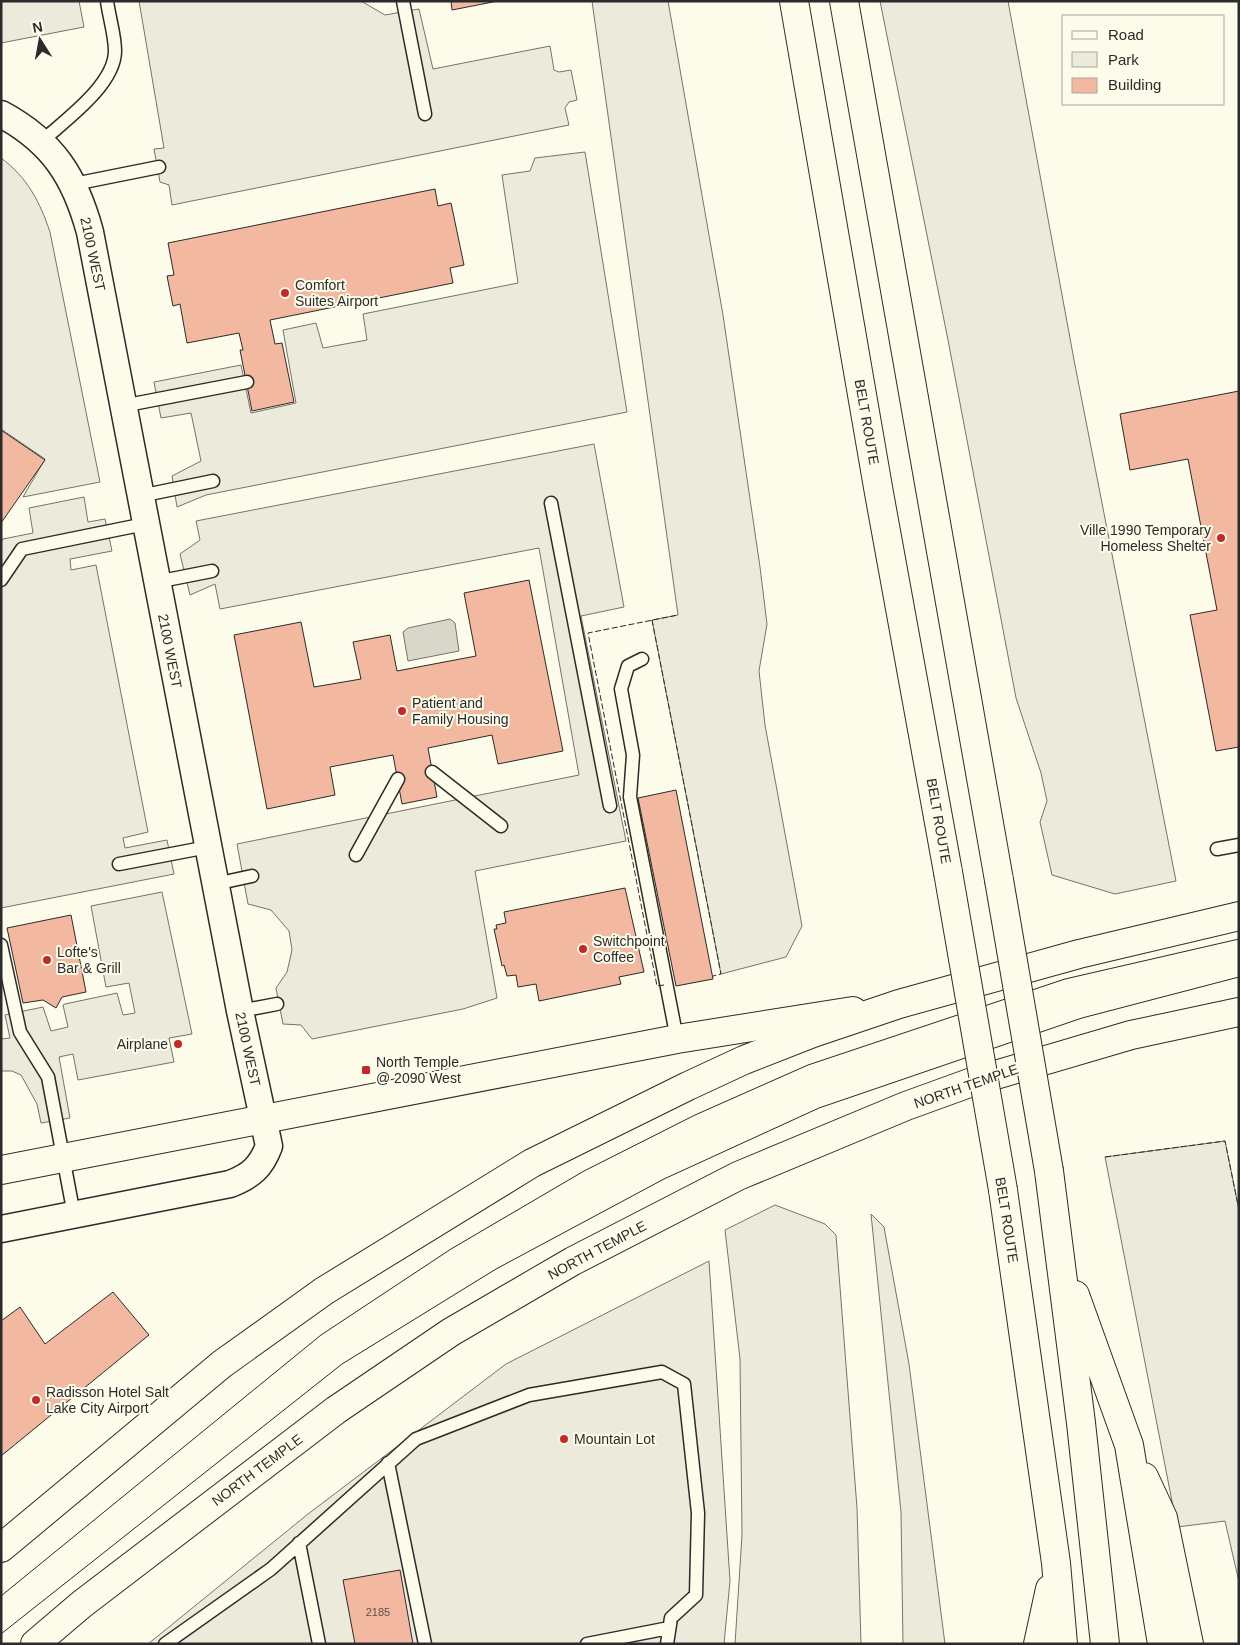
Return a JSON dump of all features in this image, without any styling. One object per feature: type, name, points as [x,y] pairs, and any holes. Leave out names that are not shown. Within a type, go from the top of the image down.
[{"type":"main road","name":"BELT ROUTE","points":[[794,1],[1003,1190],[1056,1563],[1063,1644]]},
{"type":"main road","points":[[844,1],[1049,1171],[1081,1423],[1105,1644]]},
{"type":"main road","points":[[1,1548],[222,1364],[324,1291],[523,1169],[744,1060],[899,1004],[1079,954],[1239,916]]},
{"type":"main road","points":[[1,1170],[677,1039],[899,1004]]},
{"type":"main road","name":"NORTH TEMPLE","points":[[35,1644],[82,1604],[336,1410],[451,1332],[573,1261],[738,1176],[906,1106],[975,1081],[1130,1035],[1239,1012]]},
{"type":"main road","points":[[1058,1245],[1129,1445],[1164,1518],[1189,1644]]},
{"type":"main road","points":[[1129,1445],[1162,1644]]},
{"type":"main road","points":[[1038,1644],[1056,1563]]},
{"type":"street","name":"2100 WEST","points":[[1,114],[16,122],[41,142],[60,162],[74,184],[90,232],[156,582],[263,1119]]},
{"type":"street","points":[[1,1229],[230,1184],[244,1178],[263,1162],[269,1146],[263,1119]]},
{"type":"lane","points":[[41,142],[92,96],[107,77],[115,52],[107,1]]},
{"type":"lane","points":[[403,1],[425,114]]},
{"type":"lane","points":[[74,184],[159,167]]},
{"type":"lane","points":[[122,406],[247,382]]},
{"type":"lane","points":[[140,496],[213,480]]},
{"type":"lane","points":[[550,504],[610,806]]},
{"type":"lane","points":[[1,580],[22,549],[145,524]]},
{"type":"lane","points":[[156,582],[212,571]]},
{"type":"lane","points":[[642,660],[628,666],[621,689],[633,755],[630,797],[677,1039]]},
{"type":"lane","points":[[432,772],[501,826]]},
{"type":"lane","points":[[356,855],[398,779]]},
{"type":"lane","points":[[1217,849],[1239,845]]},
{"type":"lane","points":[[119,864],[208,846]]},
{"type":"lane","points":[[215,884],[252,876]]},
{"type":"lane","points":[[1,945],[20,1032],[48,1077],[74,1215]]},
{"type":"lane","points":[[240,1011],[277,1004]]},
{"type":"lane","points":[[165,1644],[271,1568],[416,1439],[529,1395],[662,1372],[684,1384],[698,1513],[696,1595],[671,1618],[667,1644]]},
{"type":"lane","points":[[388,1462],[425,1644]]},
{"type":"lane","points":[[299,1543],[319,1644]]},
{"type":"lane","points":[[587,1644],[669,1628]]},
{"type":"green space","points":[[592,1],[668,1],[723,315],[760,567],[767,624],[759,671],[765,725],[802,926],[786,957],[721,974],[652,620],[678,615]]},
{"type":"green space","points":[[880,1],[1008,1],[1074,360],[1176,881],[1115,894],[1052,875],[1040,822],[1047,801],[1041,773],[1016,698],[948,340]]},
{"type":"green space","points":[[1,158],[18,173],[32,191],[42,210],[50,232],[100,482],[23,497],[45,459],[1,429]]},
{"type":"green space","points":[[1225,1141],[1239,1210],[1239,1582],[1225,1521],[1177,1527],[1105,1157]]},
{"type":"green space","points":[[775,1205],[825,1224],[836,1235],[857,1508],[861,1644],[735,1644],[742,1535],[740,1359],[725,1230]]},
{"type":"green space","points":[[871,1214],[884,1227],[909,1364],[945,1644],[903,1644],[901,1512]]},
{"type":"shaded area","points":[[1,1],[79,1],[84,27],[1,43]]},
{"type":"shaded area","points":[[139,1],[361,1],[385,15],[419,9],[433,69],[550,46],[554,70],[559,72],[571,70],[577,100],[569,102],[565,108],[569,125],[172,205],[169,185],[160,182],[154,149],[164,148]]},
{"type":"shaded area","points":[[585,152],[627,412],[206,495],[177,507],[172,476],[201,461],[191,413],[161,418],[154,382],[241,365],[251,413],[296,403],[283,330],[316,323],[323,348],[367,340],[363,314],[518,283],[502,175],[530,171],[535,158]]},
{"type":"shaded area","points":[[594,444],[624,607],[581,616],[626,841],[475,871],[497,998],[463,1009],[312,1039],[301,1025],[283,1024],[276,988],[287,972],[292,950],[289,931],[271,910],[248,904],[237,844],[579,775],[539,548],[220,609],[215,584],[190,595],[180,554],[200,540],[196,521]]},
{"type":"shaded area","points":[[84,497],[88,522],[105,519],[112,551],[70,559],[71,570],[96,565],[148,832],[123,838],[125,848],[167,840],[174,874],[1,908],[1,542],[3,539],[33,533],[29,508]]},
{"type":"shaded area","points":[[450,619],[455,623],[459,651],[408,661],[403,632],[408,628]]},
{"type":"shaded area","points":[[162,892],[192,1034],[169,1038],[174,1062],[78,1080],[73,1054],[59,1057],[70,1118],[41,1123],[37,1104],[21,1075],[12,1071],[1,1071],[1,1039],[10,1038],[5,1015],[43,1007],[51,1031],[68,1027],[63,1005],[117,993],[123,1015],[135,1013],[129,983],[106,987],[91,906]]},
{"type":"shaded area","name":"Mountain Lot","points":[[709,1261],[730,1581],[724,1644],[148,1644],[308,1514],[506,1364]]},
{"type":"building","points":[[451,1],[498,1],[452,10]]},
{"type":"building","name":"Comfort Suites Airport","points":[[435,189],[438,206],[451,203],[464,265],[450,268],[453,283],[270,320],[275,344],[282,343],[294,402],[252,411],[240,350],[243,350],[239,333],[187,343],[180,304],[173,306],[167,276],[174,275],[168,243]]},
{"type":"building","name":"Ville 1990 Temporary Homeless Shelter","points":[[1239,391],[1239,747],[1216,751],[1190,615],[1217,610],[1188,459],[1130,470],[1120,414]]},
{"type":"building","points":[[1,430],[45,460],[1,523]]},
{"type":"building","name":"Patient and Family Housing","points":[[529,580],[563,751],[498,764],[492,735],[428,748],[437,797],[402,804],[393,755],[330,767],[335,795],[267,809],[234,635],[301,622],[314,687],[361,679],[353,642],[390,635],[397,671],[476,656],[464,593]]},
{"type":"building","points":[[676,790],[713,979],[676,986],[638,798]]},
{"type":"building","points":[[625,888],[644,972],[619,977],[621,984],[539,1001],[536,984],[518,987],[516,975],[507,976],[504,965],[502,966],[494,929],[497,929],[496,925],[506,923],[504,912]]},
{"type":"building","name":"Lofte's Bar & Grill","points":[[71,915],[86,992],[62,997],[56,1008],[43,1000],[23,1003],[7,928]]},
{"type":"building","name":"Radisson Hotel Salt Lake City Airport","points":[[113,1292],[149,1335],[1,1456],[1,1321],[20,1307],[45,1344]]},
{"type":"building","points":[[400,1570],[413,1644],[355,1644],[343,1580]]},
{"type":"tram line","points":[[1,1596],[321,1335],[451,1249],[584,1171],[695,1115],[808,1065],[1065,979],[1239,939]]},
{"type":"tram line","points":[[1,1634],[342,1364],[496,1269],[664,1179],[819,1108],[1082,1018],[1239,977]]},
{"type":"fence","points":[[664,985],[657,986],[588,633],[678,615]]},
{"type":"fence","points":[[652,620],[721,974],[713,976]]},
{"type":"fence","points":[[1105,1157],[1225,1141],[1239,1210]]},
{"type":"place","name":"Comfort Suites Airport","points":[[285,293]]},
{"type":"place","name":"Ville 1990 Temporary Homeless Shelter","points":[[1221,538]]},
{"type":"place","name":"Patient and Family Housing","points":[[402,711]]},
{"type":"place","name":"Switchpoint Coffee","points":[[583,949]]},
{"type":"place","name":"Lofte's Bar & Grill","points":[[47,960]]},
{"type":"place","name":"Airplane","points":[[178,1044]]},
{"type":"place","name":"North Temple @ 2090 West","points":[[366,1070]]},
{"type":"place","name":"Radisson Hotel Salt Lake City Airport","points":[[36,1400]]},
{"type":"place","name":"Mountain Lot","points":[[564,1439]]}]
